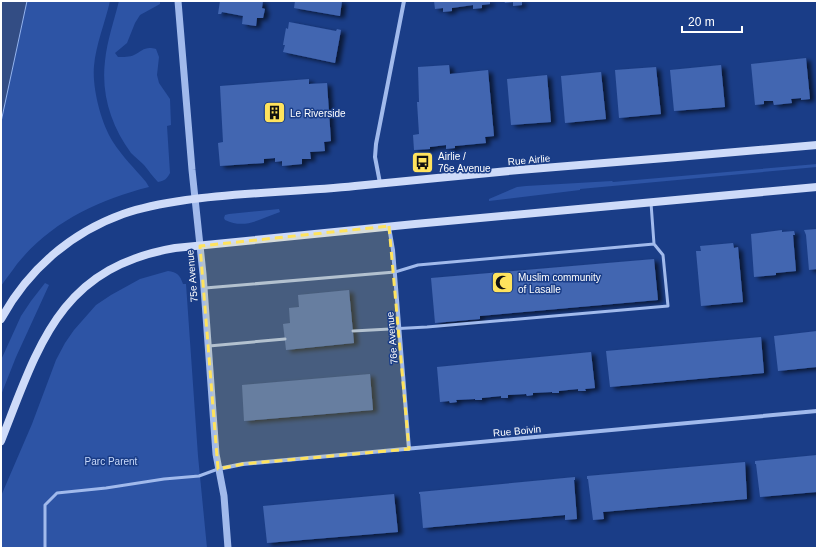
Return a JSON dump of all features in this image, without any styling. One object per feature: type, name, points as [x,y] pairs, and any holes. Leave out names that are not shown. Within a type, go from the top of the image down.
[{"type":"main road","name":"Rue Airlie","points":[[1,319],[29,277],[51,255],[80,234],[93,227],[123,214],[154,206],[225,195],[380,184],[817,145]]},
{"type":"main road","points":[[1,441],[40,345],[55,320],[73,297],[95,279],[126,262],[153,253],[175,248],[389,226],[817,187]]},
{"type":"street","name":"75e Avenue","points":[[178,1],[194,199],[200,246],[216,454],[224,496],[228,548]]},
{"type":"street","points":[[380,184],[375,156],[376,144],[404,1]]},
{"type":"street","name":"76e Avenue","points":[[389,226],[395,272],[409,449]]},
{"type":"street","name":"Rue Boivin","points":[[218,469],[243,464],[817,411]]},
{"type":"lane","points":[[353,331],[435,326],[668,306],[663,255],[654,244],[651,202]]},
{"type":"lane","points":[[203,288],[395,272],[418,265],[654,244]]},
{"type":"lane","points":[[208,346],[285,339]]},
{"type":"lane","points":[[45,548],[45,505],[56,493],[199,476],[218,469]]},
{"type":"highlighted area","points":[[389,226],[409,449],[243,464],[218,469],[200,246]]},
{"type":"green space","points":[[27,1],[110,1],[94,66],[94,84],[98,105],[113,142],[149,187],[130,192],[94,206],[60,225],[30,249],[1,286],[1,122]]},
{"type":"green space","points":[[119,1],[160,1],[160,4],[140,15],[127,43],[115,53],[118,57],[128,57],[144,49],[152,48],[156,49],[159,57],[157,75],[159,83],[170,99],[171,125],[167,126],[170,173],[160,182],[158,182],[144,165],[131,153],[124,143],[113,121],[106,97],[104,73],[106,54]]},
{"type":"green space","points":[[817,164],[817,167],[580,189],[489,201],[489,199],[517,187],[613,182]]},
{"type":"green space","points":[[279,209],[280,212],[260,220],[247,223],[233,223],[225,220],[224,218],[225,215],[229,214]]},
{"type":"green space","name":"Parc Parent","points":[[168,271],[178,274],[183,284],[186,284],[198,456],[207,548],[1,548],[1,496],[32,424],[56,360],[65,343],[74,330],[96,305],[140,279]]},
{"type":"green space","points":[[45,283],[49,285],[16,357],[1,395],[1,360],[21,316]]},
{"type":"shaded area","points":[[1,1],[27,1],[1,122]]},
{"type":"building","points":[[220,1],[263,1],[262,8],[265,9],[263,18],[257,18],[256,26],[242,24],[243,16],[222,12],[221,14],[218,14]]},
{"type":"building","points":[[295,1],[342,1],[340,16],[294,8]]},
{"type":"building","points":[[434,1],[490,1],[490,4],[482,5],[482,8],[473,9],[473,5],[452,8],[452,11],[443,12],[443,8],[435,9]]},
{"type":"building","points":[[504,1],[522,1],[522,5],[513,6],[513,2],[505,3]]},
{"type":"building","points":[[289,22],[336,31],[337,29],[341,30],[335,63],[283,52],[286,28],[288,29]]},
{"type":"building","points":[[806,58],[810,99],[791,99],[792,103],[774,105],[773,101],[764,101],[764,104],[755,105],[751,64]]},
{"type":"building","points":[[449,65],[450,74],[488,70],[494,136],[485,137],[486,143],[455,146],[455,148],[446,149],[446,145],[430,147],[430,149],[414,150],[413,135],[419,134],[417,102],[419,102],[418,67]]},
{"type":"building","points":[[721,65],[725,107],[674,111],[670,70]]},
{"type":"building","points":[[656,67],[661,114],[619,118],[615,70]]},
{"type":"building","points":[[601,72],[606,119],[565,123],[561,76]]},
{"type":"building","points":[[547,75],[551,122],[511,125],[507,79]]},
{"type":"building","name":"Le Riverside","points":[[309,79],[309,84],[327,83],[331,141],[324,142],[325,151],[310,152],[311,159],[302,159],[302,164],[282,166],[282,161],[275,162],[275,158],[264,159],[264,163],[220,166],[218,143],[223,142],[220,86]]},
{"type":"building","points":[[817,229],[817,269],[809,270],[806,235],[804,230]]},
{"type":"building","points":[[782,230],[782,232],[794,231],[796,271],[754,277],[751,234]]},
{"type":"building","points":[[733,243],[734,248],[738,247],[743,302],[701,306],[696,251],[701,251],[700,246]]},
{"type":"building","points":[[654,259],[658,300],[480,316],[480,319],[435,323],[431,278]]},
{"type":"building","points":[[349,290],[354,343],[286,350],[283,324],[290,323],[289,308],[299,307],[298,295]]},
{"type":"building","points":[[817,331],[817,367],[778,371],[774,336]]},
{"type":"building","points":[[761,337],[764,373],[610,387],[606,351]]},
{"type":"building","points":[[591,352],[595,388],[585,389],[586,391],[578,391],[578,389],[559,391],[559,393],[533,393],[533,395],[527,396],[526,394],[508,395],[508,398],[501,398],[501,396],[482,398],[482,400],[456,400],[457,402],[450,403],[449,401],[440,402],[437,367]]},
{"type":"building","points":[[370,374],[373,410],[244,421],[242,385]]},
{"type":"building","points":[[817,455],[817,492],[760,497],[755,461]]},
{"type":"building","points":[[745,462],[747,499],[603,512],[604,519],[593,520],[587,476]]},
{"type":"building","points":[[575,477],[577,519],[565,520],[565,515],[423,528],[419,492]]},
{"type":"building","points":[[394,494],[398,532],[267,543],[263,506]]},
{"type":"place","name":"Le Riverside","points":[[275,113]]},
{"type":"place","name":"Airlie / 76e Avenue","points":[[423,162]]},
{"type":"place","name":"Muslim community of Lasalle","points":[[503,283]]}]
